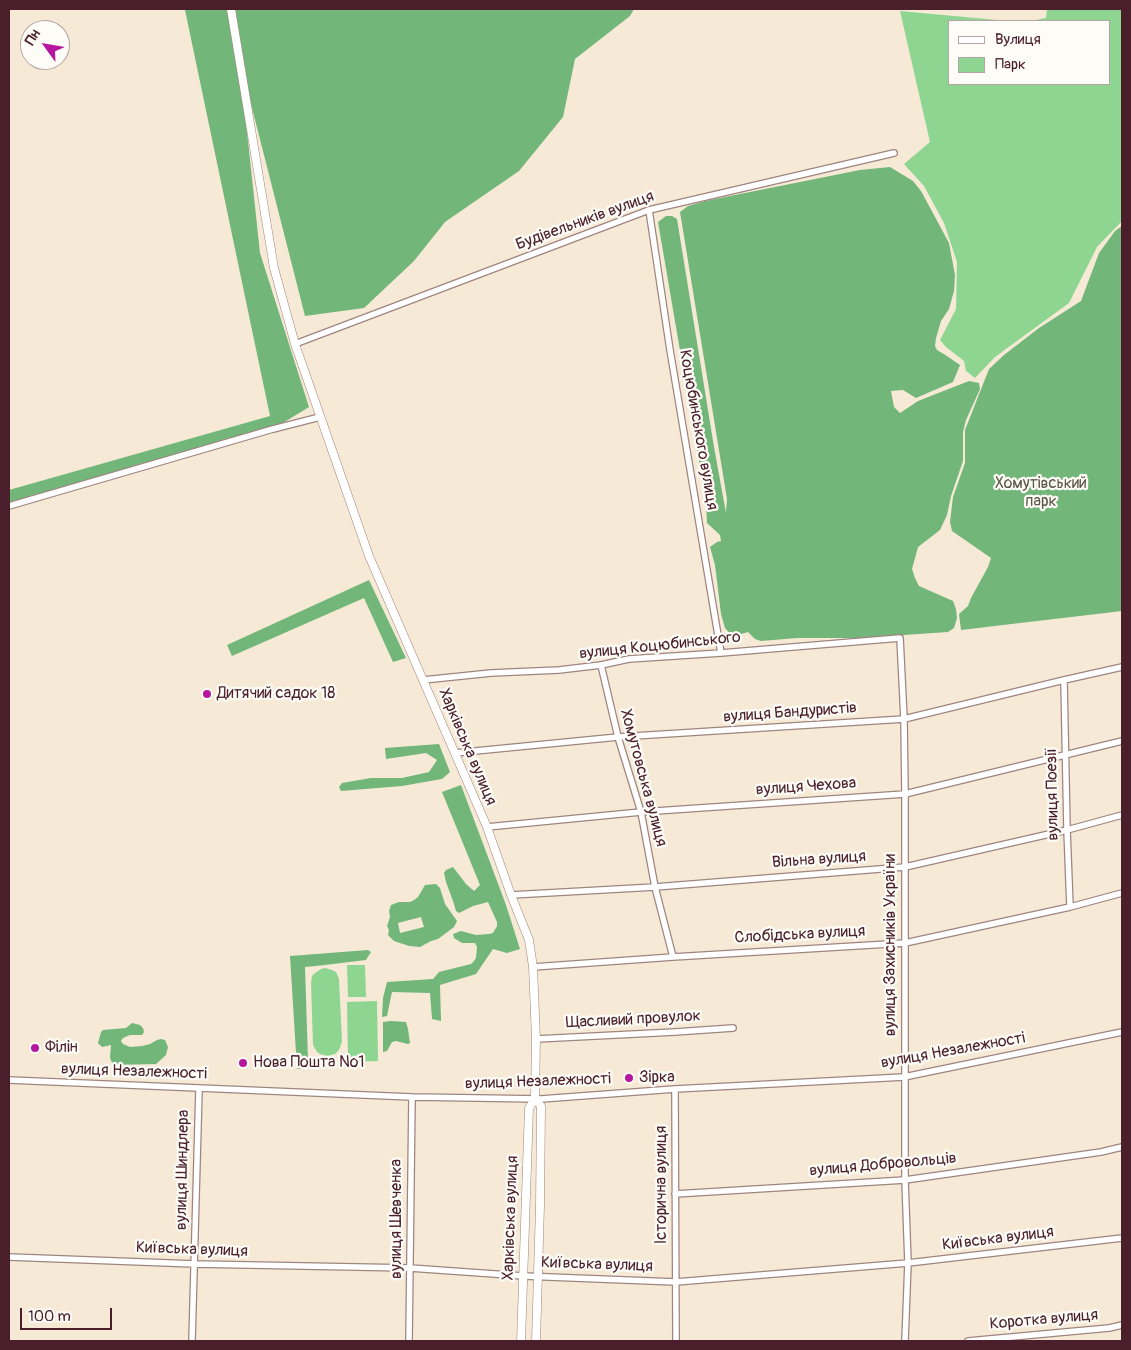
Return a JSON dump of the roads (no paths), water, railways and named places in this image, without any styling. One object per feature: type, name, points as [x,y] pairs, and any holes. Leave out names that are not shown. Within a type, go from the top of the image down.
[{"type":"street","name":"Харківська вулиця","points":[[231,9],[274,268],[295,344],[369,556],[487,828],[529,940],[533,967],[536,1039],[535,1099],[529,1108],[521,1341]]},
{"type":"street","name":"Будівельників вулиця","points":[[295,344],[649,210],[894,153]]},
{"type":"street","name":"Коцюбинського вулиця","points":[[649,210],[670,350],[721,653]]},
{"type":"street","points":[[9,506],[272,429],[320,417]]},
{"type":"street","name":"вулиця Коцюбинського","points":[[423,680],[491,673],[559,670],[601,665],[629,659],[900,638]]},
{"type":"street","name":"вулиця Захисників України","points":[[900,638],[905,794],[904,1077],[908,1263],[905,1341]]},
{"type":"street","name":"Хомутовська вулиця","points":[[601,665],[618,737],[641,812],[655,887],[673,957]]},
{"type":"street","name":"вулиця Бандуристів","points":[[455,754],[618,737],[904,719],[1122,667]]},
{"type":"street","name":"вулиця Поезії","points":[[1064,680],[1070,907]]},
{"type":"street","name":"вулиця Чехова","points":[[487,828],[641,812],[905,794],[1122,741]]},
{"type":"street","name":"Вільна вулиця","points":[[511,895],[655,887],[905,867],[1067,830],[1122,815]]},
{"type":"street","name":"Слобідська вулиця","points":[[533,967],[905,943],[1070,907],[1122,893]]},
{"type":"street","name":"Щасливий провулок","points":[[536,1039],[733,1028]]},
{"type":"street","name":"вулиця Незалежності","points":[[9,1080],[412,1097],[535,1099],[675,1089],[904,1077],[1122,1032]]},
{"type":"street","name":"вулиця Шиндлера","points":[[192,1341],[199,1088]]},
{"type":"street","name":"Історична вулиця","points":[[675,1089],[676,1341]]},
{"type":"street","name":"вулиця Шевченка","points":[[409,1341],[412,1097]]},
{"type":"street","name":"Харківська вулиця","points":[[535,1099],[541,1106],[536,1341]]},
{"type":"street","name":"вулиця Добровольців","points":[[675,1194],[905,1180],[1101,1152],[1122,1147]]},
{"type":"street","name":"Київська вулиця","points":[[9,1257],[195,1264],[410,1268],[523,1276],[676,1282],[908,1263],[1122,1238]]},
{"type":"street","name":"Коротка вулиця","points":[[968,1341],[1100,1329],[1122,1325]]},
{"type":"place","name":"Дитячий садок 18","points":[[207,694]]},
{"type":"place","name":"Філін","points":[[35,1048]]},
{"type":"place","name":"Нова Пошта №1","points":[[243,1063]]},
{"type":"place","name":"Зірка","points":[[629,1078]]},
{"type":"park label","name":"Хомутівський парк","points":[[1041,493]]}]
